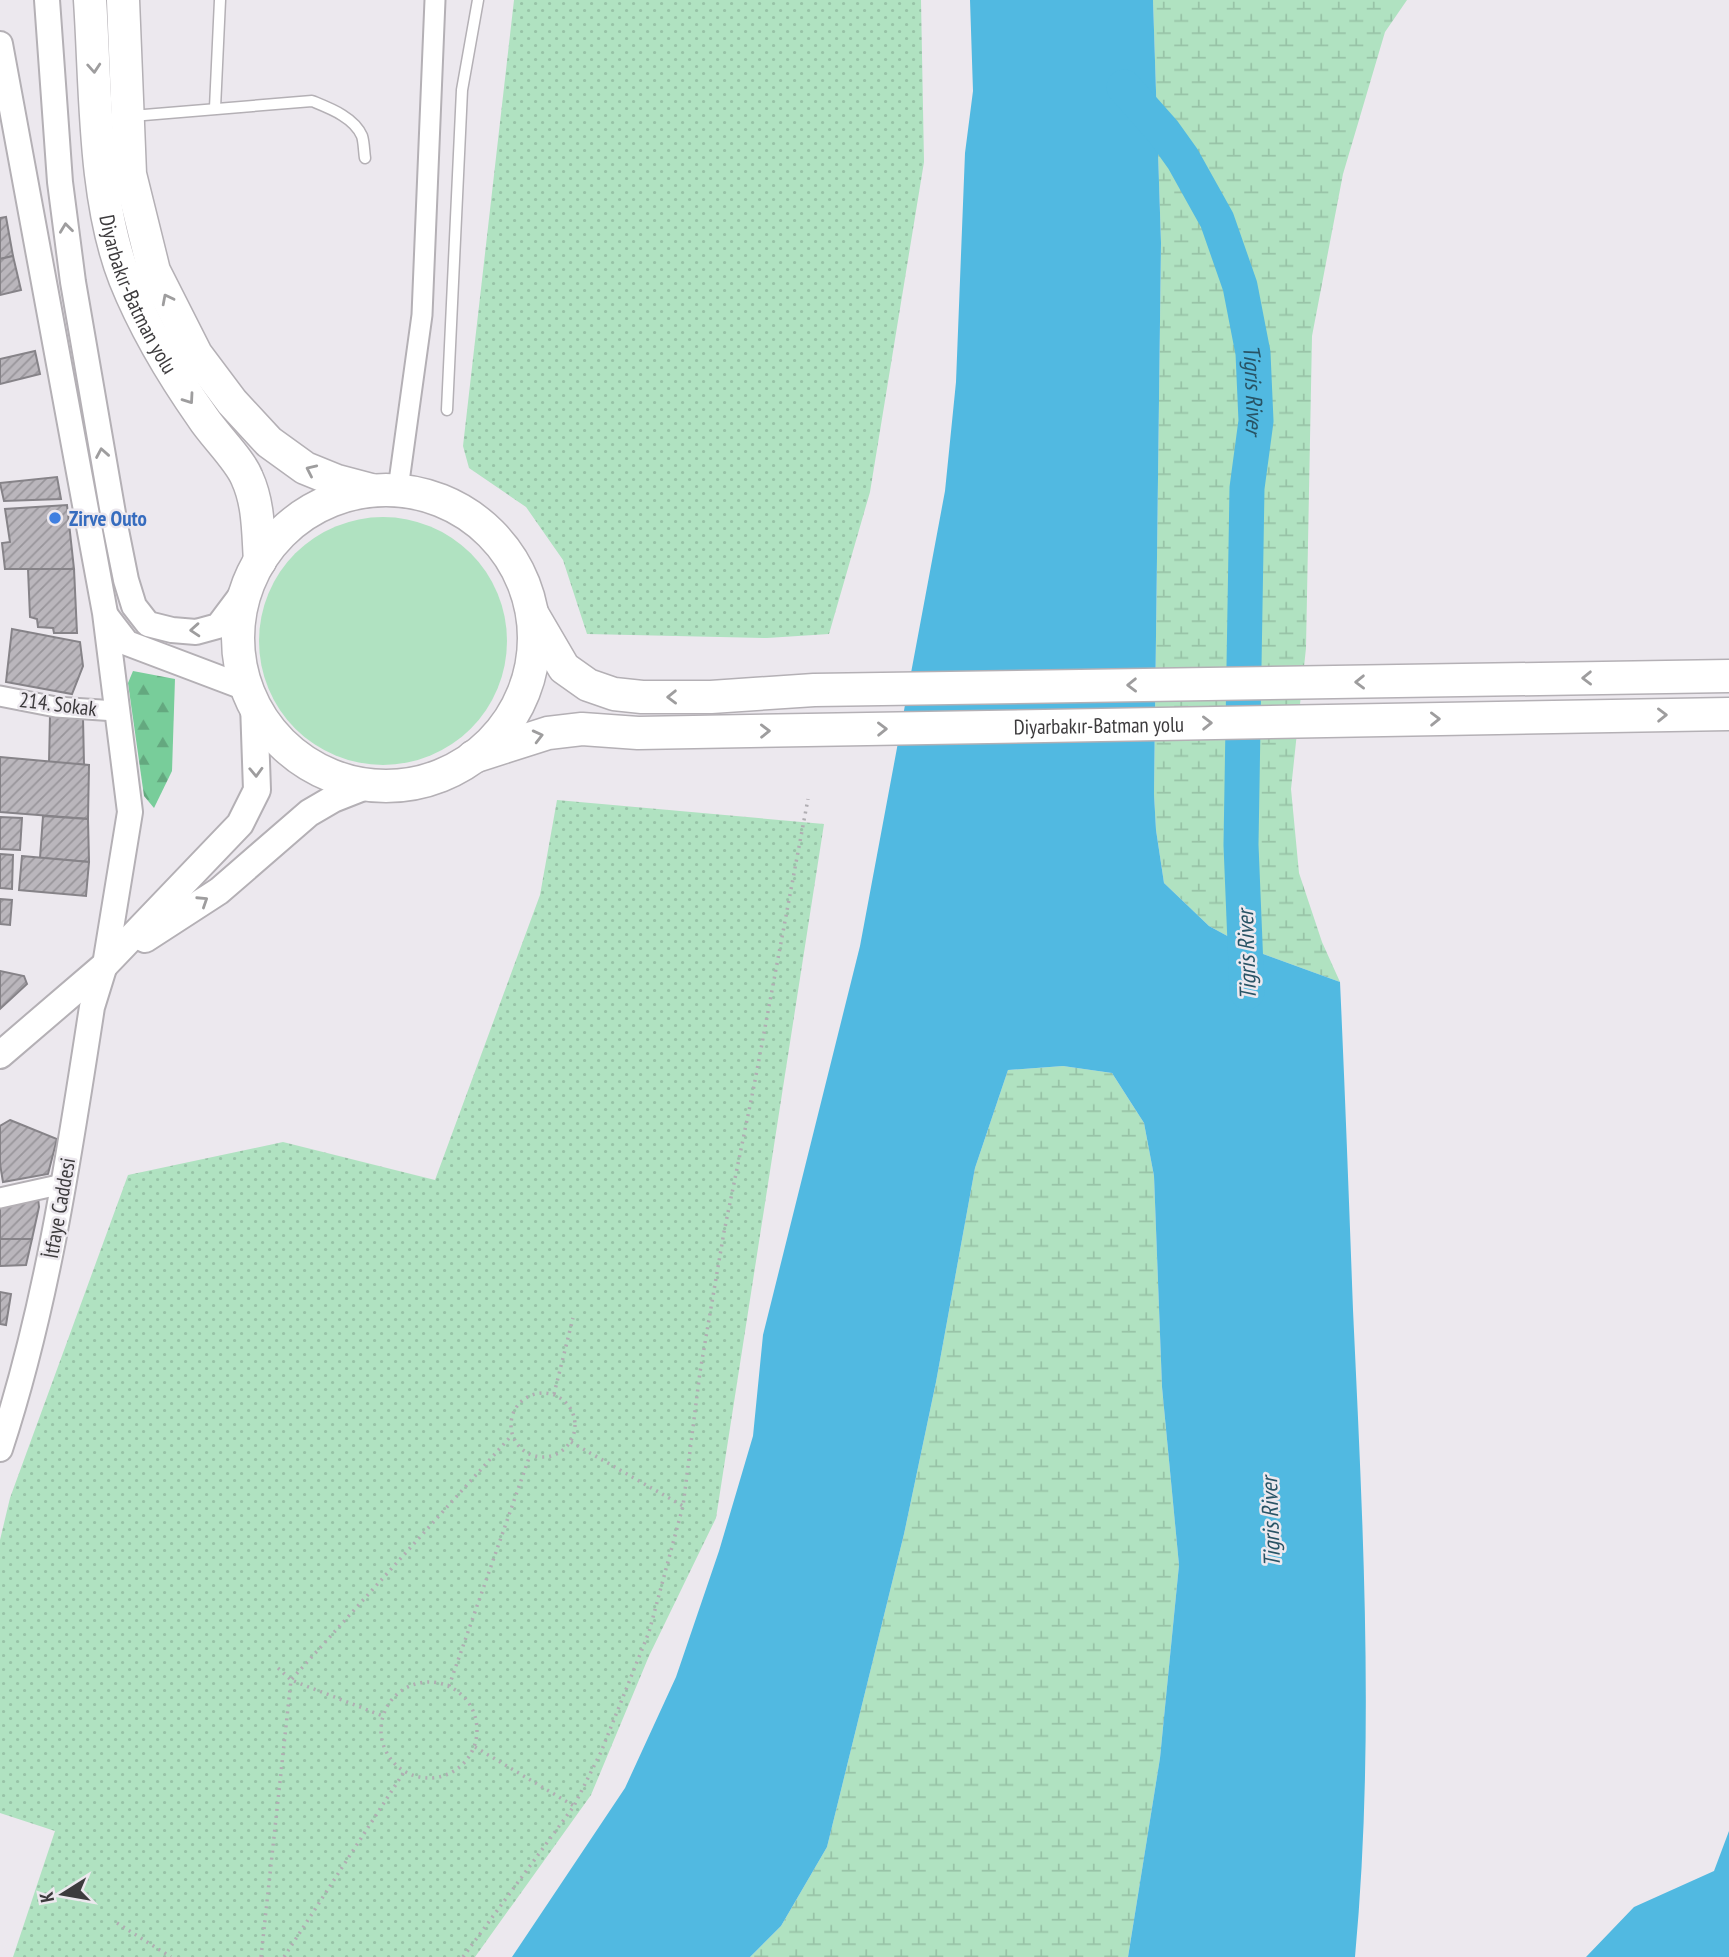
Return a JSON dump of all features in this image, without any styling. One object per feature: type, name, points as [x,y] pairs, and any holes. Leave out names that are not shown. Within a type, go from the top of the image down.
[{"type":"highway","name":"Diyarbakır-Batman yolu","points":[[90,0],[102,182],[113,244],[139,311],[171,373],[214,435],[247,475],[256,505],[260,561]]},
{"type":"highway","name":"Diyarbakır-Batman yolu","points":[[122,0],[130,174],[154,271],[195,354],[232,402],[269,442],[305,468],[337,481],[446,502],[487,529],[517,569],[533,615],[564,668],[588,685],[614,694],[642,697],[711,697],[814,690],[1729,676]]},
{"type":"highway","points":[[387,490],[349,493],[304,513],[268,547],[245,590],[237,639],[250,696],[270,731],[306,764],[351,783],[399,786],[446,774],[473,757],[486,748],[516,709],[532,663],[533,615]]},
{"type":"highway","name":"Diyarbakır-Batman yolu","points":[[473,757],[548,733],[582,729],[638,733],[1729,714]]},
{"type":"main road","points":[[0,1055],[105,965],[240,824],[257,790],[250,696]]},
{"type":"main road","points":[[105,965],[219,891],[309,813],[333,799],[372,784]]},
{"type":"street","points":[[47,0],[60,183],[73,282],[114,525],[134,606],[148,624],[196,632],[218,626],[245,590]]},
{"type":"street","points":[[387,490],[422,315],[435,0]]},
{"type":"street","name":"İtfaye Caddesi","points":[[0,44],[105,613],[130,812],[105,965],[92,1007],[48,1271],[18,1396],[0,1449]]},
{"type":"street","points":[[105,613],[127,643],[250,696]]},
{"type":"street","name":"214. Sokak","points":[[0,695],[56,707],[116,711]]},
{"type":"street","points":[[0,1198],[63,1184]]},
{"type":"lane","points":[[215,108],[220,0]]},
{"type":"lane","points":[[447,410],[462,90],[478,0]]},
{"type":"lane","points":[[128,117],[312,101],[339,113],[352,124],[361,135],[365,159]]},
{"type":"path","points":[[463,1957],[574,1806],[601,1752],[649,1632],[683,1506],[700,1372],[721,1244],[808,799]]},
{"type":"path","points":[[554,1394],[573,1318]]},
{"type":"path","points":[[533,1394],[554,1394],[562,1399],[574,1414],[575,1433],[565,1449],[548,1457],[530,1455],[516,1443],[512,1435],[511,1425],[517,1406],[533,1394]]},
{"type":"path","points":[[261,1957],[291,1680],[512,1435]]},
{"type":"path","points":[[571,1442],[683,1506]]},
{"type":"path","points":[[449,1686],[530,1455]]},
{"type":"path","points":[[278,1668],[291,1680],[383,1716]]},
{"type":"path","points":[[433,1682],[449,1686],[461,1694],[473,1711],[478,1732],[475,1747],[458,1770],[431,1779],[417,1778],[392,1762],[384,1748],[380,1732],[383,1716],[390,1701],[402,1690],[417,1683],[433,1682]]},
{"type":"path","points":[[475,1747],[574,1806]]},
{"type":"path","points":[[284,1957],[404,1772]]},
{"type":"path","points":[[117,1923],[171,1957]]},
{"type":"green space","points":[[514,0],[921,0],[924,162],[870,492],[829,634],[767,638],[587,634],[563,560],[526,507],[469,468],[463,446]]},
{"type":"green space","points":[[1153,0],[1407,0],[1385,32],[1343,174],[1312,336],[1306,648],[1291,789],[1299,873],[1322,942],[1340,982],[1255,951],[1209,926],[1164,883],[1154,794],[1161,243]]},
{"type":"green space","points":[[371,517],[395,517],[442,531],[471,553],[498,593],[505,617],[505,665],[498,689],[471,729],[431,756],[395,765],[371,765],[324,751],[304,737],[287,720],[273,700],[264,677],[259,653],[259,629],[273,582],[287,562],[304,545],[324,531],[347,522]]},
{"type":"green space","points":[[133,671],[175,679],[172,771],[154,808],[144,796],[128,683]]},
{"type":"green space","points":[[557,800],[824,824],[716,1518],[649,1656],[591,1795],[475,1957],[13,1957],[55,1831],[0,1813],[0,1540],[10,1498],[128,1175],[283,1142],[435,1180],[540,895]]},
{"type":"green space","points":[[1063,1066],[1112,1073],[1144,1123],[1154,1176],[1162,1387],[1179,1565],[1160,1758],[1128,1957],[750,1957],[781,1926],[827,1847],[904,1534],[936,1382],[975,1168],[1008,1070]]},
{"type":"water","points":[[970,0],[1153,0],[1161,243],[1154,794],[1164,883],[1209,926],[1255,951],[1340,982],[1365,1633],[1365,1795],[1355,1957],[1128,1957],[1160,1758],[1179,1565],[1162,1387],[1154,1176],[1144,1123],[1112,1073],[1063,1066],[1008,1070],[975,1168],[936,1382],[904,1534],[827,1847],[781,1926],[750,1957],[512,1957],[625,1788],[676,1677],[719,1551],[753,1436],[763,1335],[860,946],[945,491],[956,382],[965,153],[973,91]]},
{"type":"water","points":[[1729,1831],[1729,1957],[1586,1957],[1634,1907],[1714,1871]]},
{"type":"building","points":[[6,217],[13,256],[0,259],[0,218]]},
{"type":"building","points":[[13,256],[21,290],[0,295],[0,259]]},
{"type":"building","points":[[35,351],[40,374],[0,384],[0,359]]},
{"type":"building","points":[[57,477],[61,499],[4,501],[0,483]]},
{"type":"building","points":[[67,505],[74,569],[5,569],[2,543],[10,542],[5,509]]},
{"type":"building","points":[[28,569],[74,569],[77,633],[54,633],[53,628],[38,627],[37,619],[30,617]]},
{"type":"building","points":[[12,629],[80,642],[83,666],[72,694],[6,682]]},
{"type":"building","points":[[50,716],[83,718],[84,765],[49,762]]},
{"type":"building","points":[[0,757],[89,765],[88,819],[0,812]]},
{"type":"building","points":[[43,816],[88,819],[89,862],[40,858]]},
{"type":"building","points":[[0,817],[22,818],[20,850],[0,849]]},
{"type":"building","points":[[0,854],[13,855],[12,889],[0,888]]},
{"type":"building","points":[[22,856],[89,862],[86,896],[19,890]]},
{"type":"building","points":[[0,899],[12,900],[10,925],[0,924]]},
{"type":"building","points":[[0,971],[24,976],[27,984],[0,1009]]},
{"type":"building","points":[[10,1120],[57,1139],[48,1174],[3,1182],[0,1126]]},
{"type":"building","points":[[38,1198],[39,1207],[32,1239],[0,1239],[0,1207]]},
{"type":"building","points":[[0,1239],[32,1239],[26,1265],[0,1266]]},
{"type":"building","points":[[0,1292],[11,1294],[6,1325],[0,1324]]},
{"type":"waterway","name":"Tigris River","points":[[1124,87],[1163,131],[1183,159],[1217,220],[1240,286],[1253,353],[1256,421],[1247,488],[1241,845],[1247,992]]},
{"type":"place","name":"Zirve Outo","points":[[55,518]]}]
